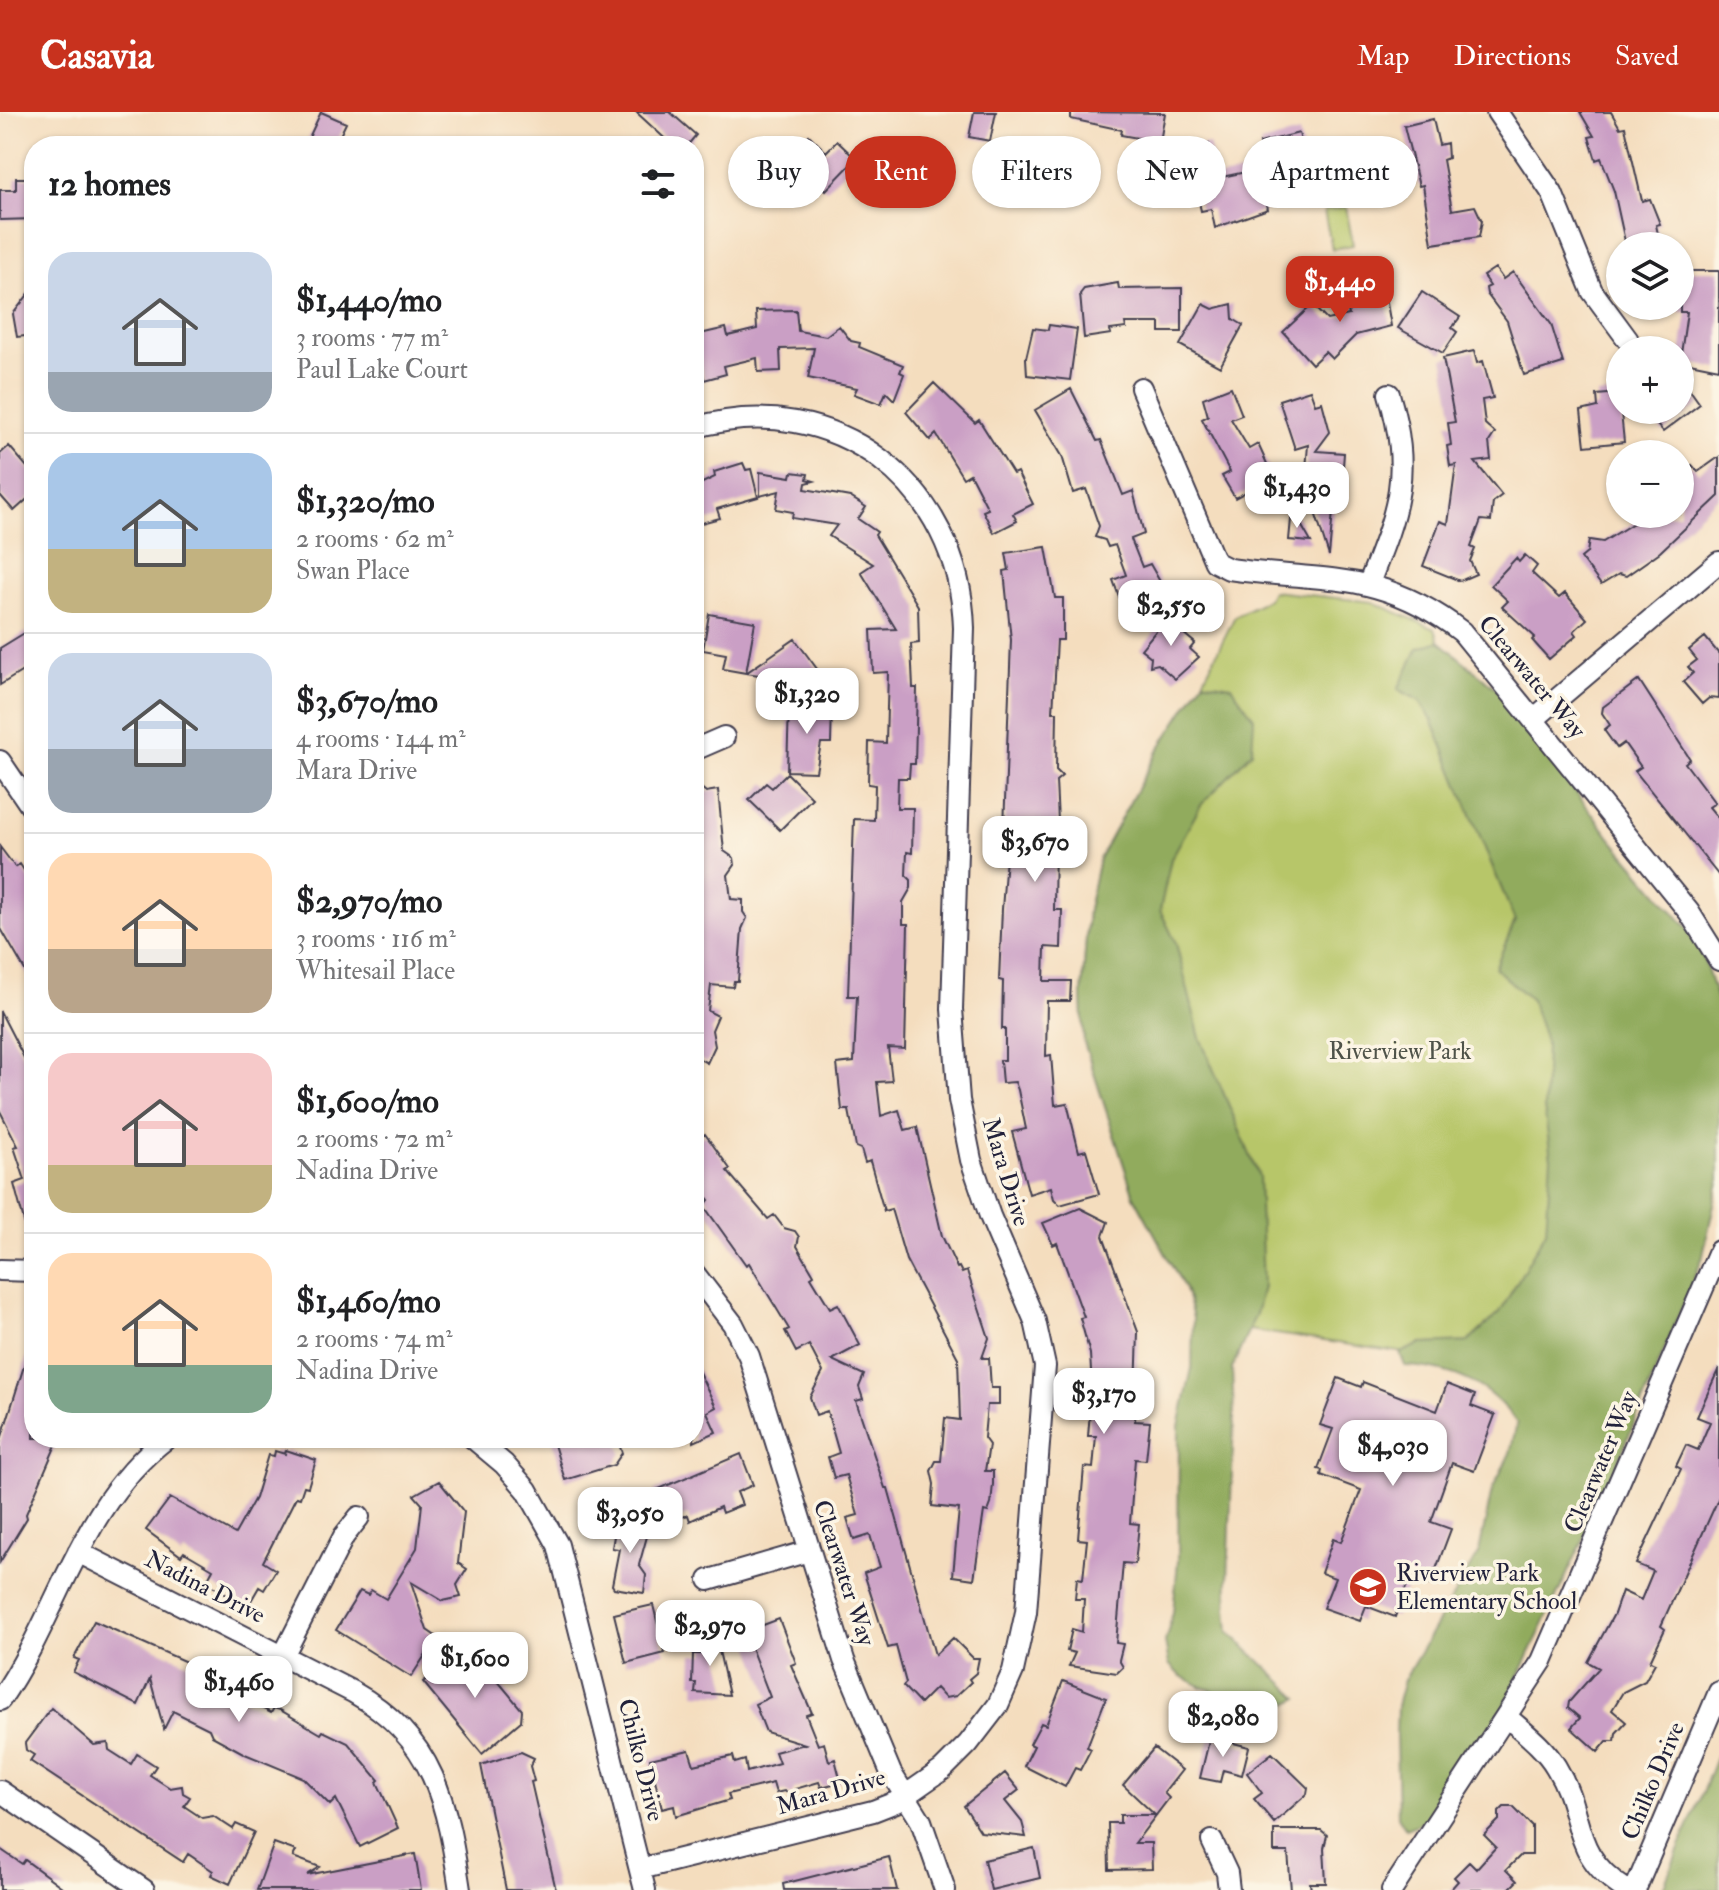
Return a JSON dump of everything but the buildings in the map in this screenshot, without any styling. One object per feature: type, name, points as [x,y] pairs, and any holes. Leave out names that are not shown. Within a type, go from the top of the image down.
[{"type":"street","points":[[1497,112],[1552,193],[1592,291],[1625,336]]},
{"type":"street","name":"Clearwater Way","points":[[1141,388],[1215,562],[1229,569],[1369,583],[1414,601],[1462,632],[1535,718],[1689,912],[1719,960]]},
{"type":"street","points":[[1369,583],[1392,523],[1403,475],[1401,440],[1389,394]]},
{"type":"street","name":"Mara Drive","points":[[640,1869],[873,1811],[906,1796],[942,1770],[977,1735],[998,1705],[1013,1671],[1026,1612],[1045,1400],[1040,1337],[979,1188],[964,1131],[955,1071],[952,1009],[964,644],[961,583],[947,542],[924,502],[891,468],[851,439],[815,426],[773,419],[734,420],[704,426]]},
{"type":"street","points":[[1535,718],[1719,562]]},
{"type":"street","points":[[704,746],[724,737]]},
{"type":"street","points":[[0,761],[24,796]]},
{"type":"street","name":"Clearwater Way","points":[[1392,1890],[1508,1718],[1560,1626],[1719,1251]]},
{"type":"street","points":[[0,1270],[24,1271]]},
{"type":"street","name":"Clearwater Way","points":[[704,1288],[733,1324],[749,1356],[844,1660],[891,1773],[931,1843],[945,1890]]},
{"type":"street","points":[[0,1700],[116,1487],[157,1448]]},
{"type":"street","name":"Chilko Drive","points":[[485,1448],[527,1490],[558,1545],[645,1890]]},
{"type":"street","points":[[283,1656],[344,1536],[359,1517]]},
{"type":"street","points":[[709,1580],[809,1551]]},
{"type":"street","name":"Nadina Drive","points":[[78,1552],[366,1699],[388,1714],[408,1734],[424,1757],[442,1796],[460,1890]]},
{"type":"street","name":"Chilko Drive","points":[[1635,1890],[1719,1692]]},
{"type":"street","points":[[1508,1718],[1539,1745],[1557,1768],[1592,1862],[1607,1878],[1626,1890]]},
{"type":"street","points":[[0,1791],[144,1890]]},
{"type":"street","points":[[1212,1841],[1227,1873],[1229,1890]]},
{"type":"green space","points":[[1346,208],[1353,245],[1332,249],[1324,211]]},
{"type":"green space","name":"Riverview Park","points":[[1272,591],[1373,602],[1435,629],[1439,641],[1500,692],[1612,840],[1697,939],[1719,1006],[1719,1181],[1702,1259],[1514,1369],[1249,1330],[1193,1318],[1185,1289],[1134,1196],[1084,1042],[1082,995],[1088,910],[1099,859],[1159,749],[1203,681],[1235,616],[1268,599]]},
{"type":"green space","points":[[1439,641],[1500,692],[1612,840],[1697,939],[1719,1006],[1719,1181],[1702,1259],[1604,1496],[1502,1712],[1425,1821],[1406,1829],[1398,1816],[1396,1737],[1397,1706],[1404,1680],[1479,1552],[1492,1490],[1510,1453],[1517,1423],[1482,1388],[1439,1370],[1405,1366],[1400,1353],[1420,1344],[1468,1342],[1500,1312],[1546,1231],[1551,1158],[1544,1108],[1546,1044],[1531,1000],[1495,968],[1515,921],[1432,720],[1420,701],[1398,689],[1418,648]]},
{"type":"green space","points":[[1203,681],[1231,686],[1254,718],[1252,752],[1201,805],[1171,859],[1160,910],[1176,943],[1200,1038],[1259,1176],[1263,1287],[1256,1314],[1232,1368],[1234,1418],[1227,1608],[1229,1632],[1299,1698],[1273,1712],[1202,1687],[1179,1675],[1169,1664],[1165,1642],[1173,1612],[1178,1561],[1179,1426],[1192,1368],[1193,1317],[1185,1289],[1134,1196],[1084,1042],[1082,995],[1088,910],[1099,859],[1159,749]]},
{"type":"green space","points":[[1719,1751],[1719,1890],[1662,1890]]},
{"type":"place","name":"Riverview Park Elementary School","points":[[1368,1587]]}]
